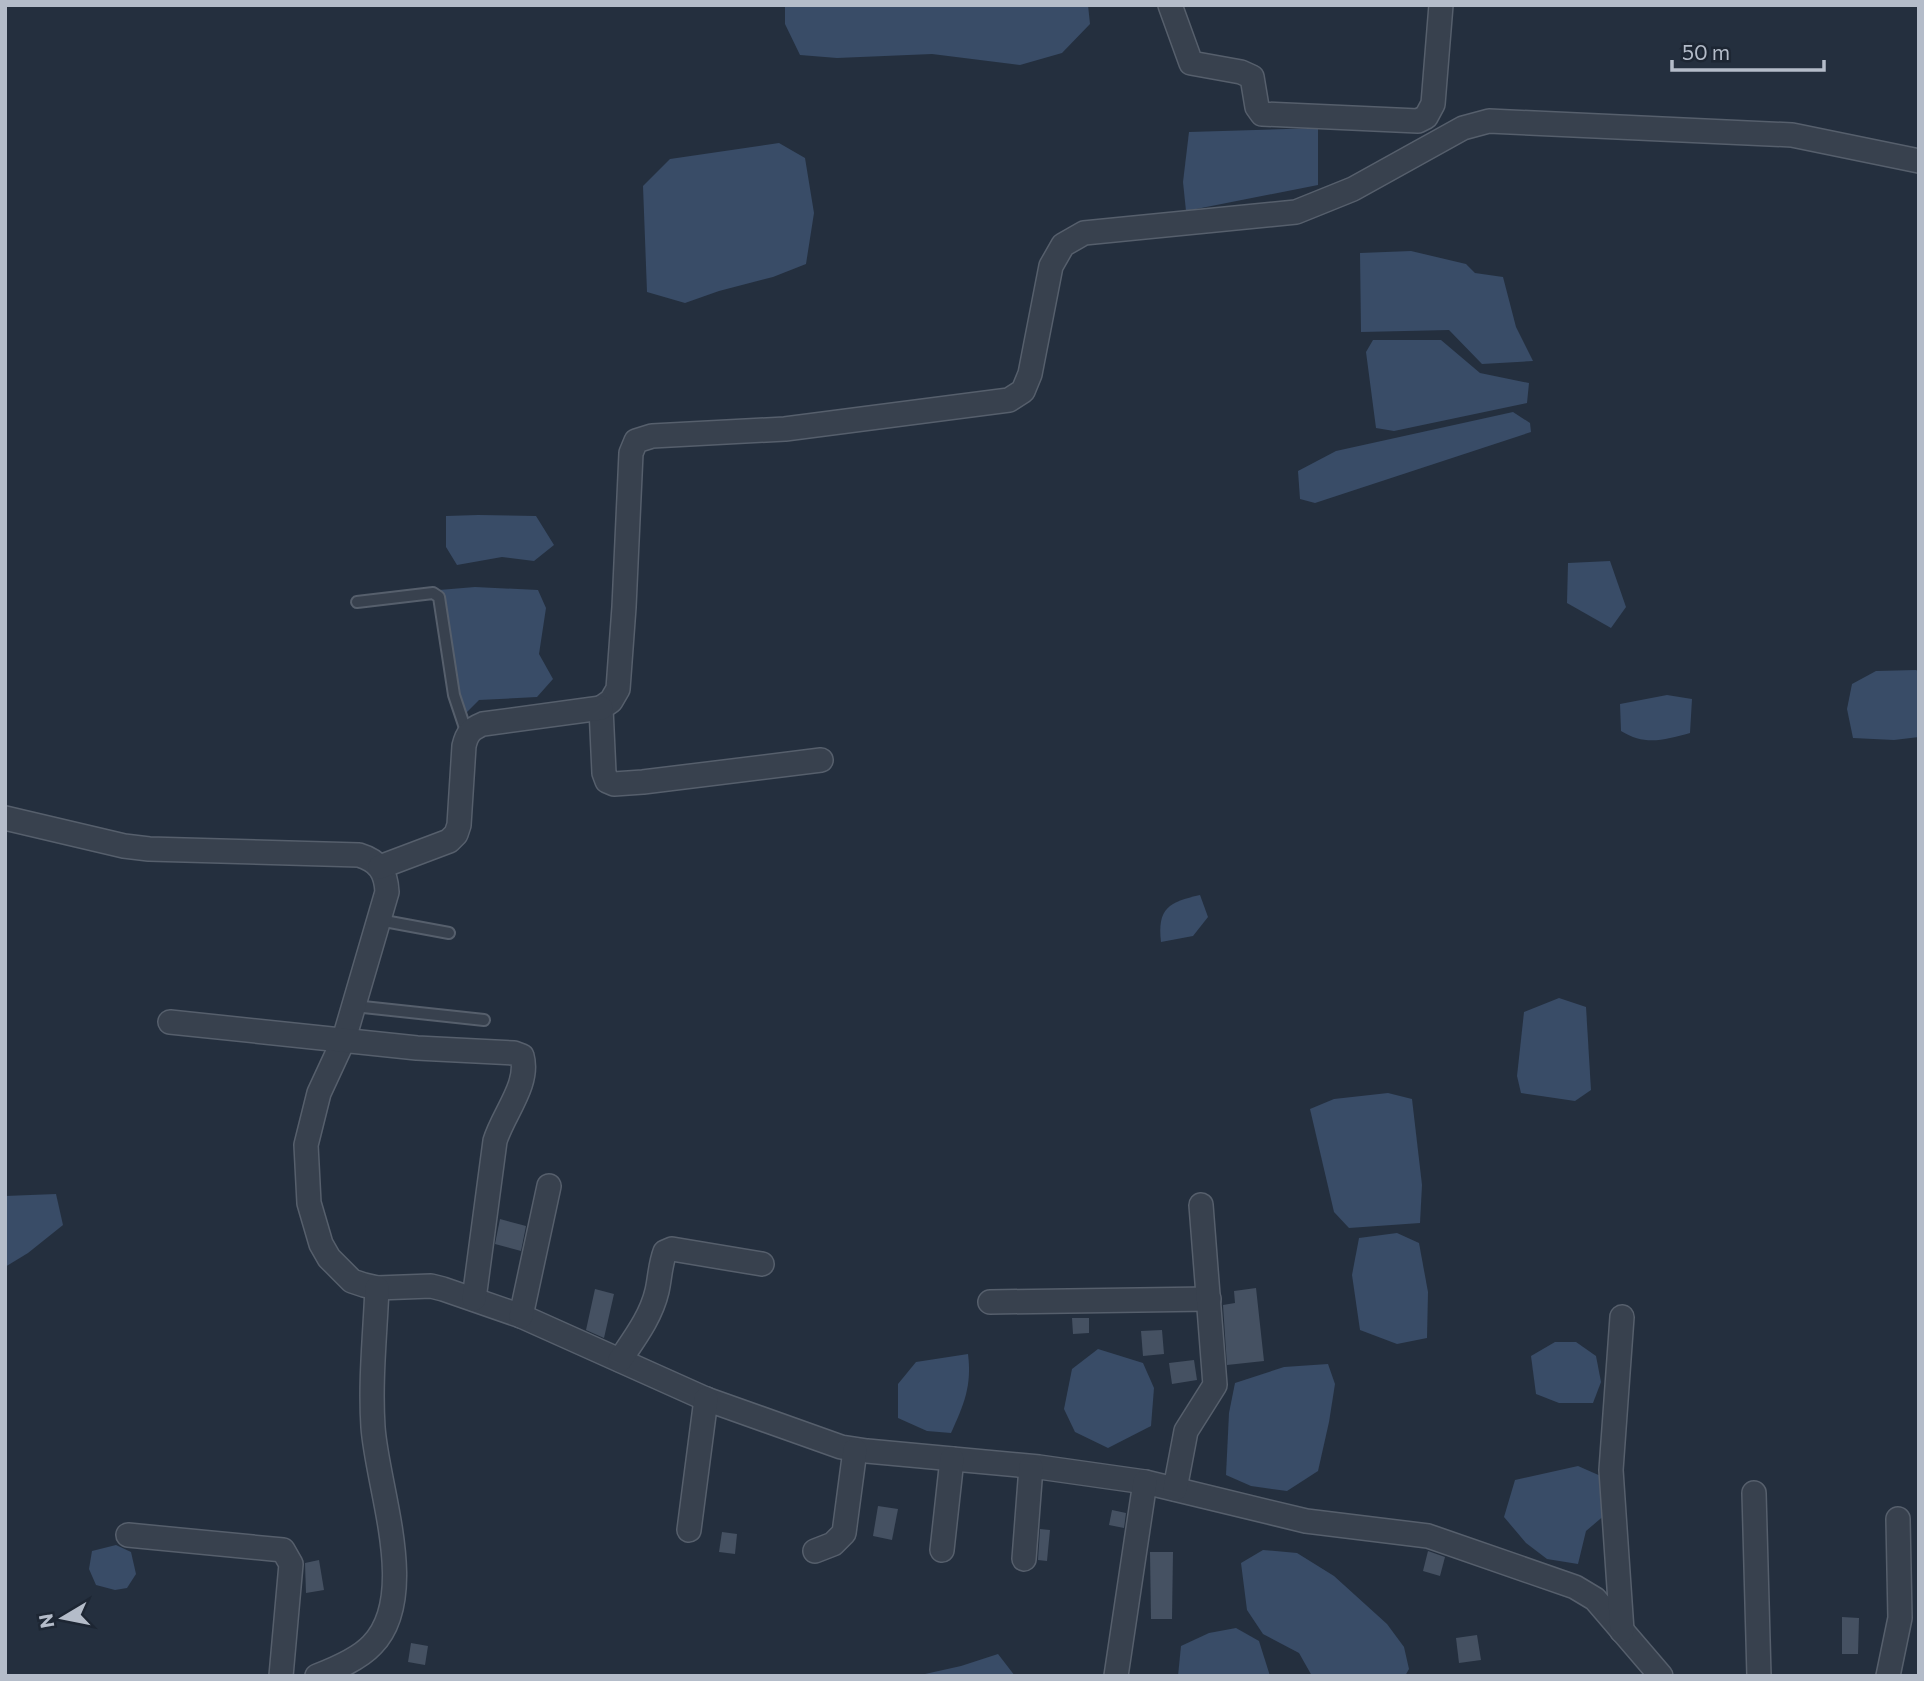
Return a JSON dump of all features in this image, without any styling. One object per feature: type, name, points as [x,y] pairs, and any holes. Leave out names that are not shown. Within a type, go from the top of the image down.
[{"type":"street","points":[[1170,5],[1191,63],[1241,72],[1252,77],[1257,107],[1262,114],[1418,121],[1426,117],[1433,104],[1441,5]]},
{"type":"street","points":[[380,867],[449,841],[456,834],[459,825],[464,746],[467,734],[474,728],[483,724],[601,708],[611,701],[618,689],[631,453],[636,441],[652,436],[785,429],[1009,400],[1023,391],[1030,374],[1051,265],[1062,245],[1084,233],[1296,212],[1353,189],[1463,128],[1489,121],[1792,135],[1919,161]]},
{"type":"street","points":[[601,708],[604,773],[607,781],[614,784],[821,760]]},
{"type":"street","points":[[5,818],[124,846],[359,855],[371,859],[380,867],[386,878],[387,892],[344,1039],[319,1093],[309,1133],[306,1161],[309,1203],[321,1244],[328,1258],[352,1280],[377,1289],[431,1286],[474,1299],[521,1316],[706,1399],[841,1447],[1145,1482],[1306,1521],[1428,1536],[1575,1587],[1595,1599],[1661,1676]]},
{"type":"street","points":[[170,1022],[417,1048],[514,1053],[522,1056],[524,1077],[499,1127],[495,1141],[474,1299]]},
{"type":"street","points":[[521,1316],[548,1186]]},
{"type":"street","points":[[1175,1489],[1186,1431],[1215,1385],[1201,1205]]},
{"type":"street","points":[[620,1360],[645,1321],[657,1292],[666,1252],[673,1249],[762,1264]]},
{"type":"street","points":[[317,1676],[336,1669],[349,1668],[372,1646],[385,1628],[393,1604],[392,1533],[373,1430],[377,1289]]},
{"type":"street","points":[[990,1302],[1209,1299]]},
{"type":"street","points":[[1622,1317],[1611,1470],[1622,1630]]},
{"type":"street","points":[[689,1530],[706,1399]]},
{"type":"street","points":[[815,1551],[834,1544],[844,1533],[855,1450]]},
{"type":"street","points":[[942,1550],[952,1459]]},
{"type":"street","points":[[1024,1559],[1031,1467]]},
{"type":"street","points":[[1116,1676],[1145,1482]]},
{"type":"street","points":[[1754,1493],[1759,1676]]},
{"type":"street","points":[[1888,1676],[1900,1618],[1898,1518]]},
{"type":"street","points":[[128,1535],[283,1550],[291,1564],[281,1676]]},
{"type":"lane","points":[[357,602],[433,593],[439,597],[454,695],[467,734]]},
{"type":"lane","points":[[379,920],[449,933]]},
{"type":"lane","points":[[354,1006],[484,1020]]},
{"type":"water","points":[[785,5],[1088,5],[1090,24],[1062,53],[1020,65],[932,54],[837,58],[800,55],[785,24]]},
{"type":"water","points":[[1318,128],[1318,185],[1186,211],[1183,182],[1189,132]]},
{"type":"water","points":[[779,143],[805,158],[814,213],[806,264],[773,277],[685,303],[647,292],[643,186],[670,159]]},
{"type":"water","points":[[1411,251],[1466,264],[1475,273],[1503,277],[1516,327],[1533,361],[1482,364],[1449,330],[1361,332],[1360,253]]},
{"type":"water","points":[[1373,340],[1441,340],[1480,373],[1529,383],[1527,403],[1394,431],[1376,428],[1366,352]]},
{"type":"water","points":[[1513,412],[1530,423],[1531,432],[1315,503],[1300,499],[1298,471],[1336,451]]},
{"type":"water","points":[[446,516],[536,516],[554,545],[534,561],[502,557],[457,565],[446,547]]},
{"type":"water","points":[[1610,561],[1626,607],[1611,628],[1567,603],[1568,563]]},
{"type":"water","points":[[475,587],[538,590],[546,608],[539,654],[553,679],[537,697],[479,700],[466,713],[450,681],[436,617],[439,590]]},
{"type":"water","points":[[1876,671],[1919,672],[1919,737],[1894,740],[1853,738],[1847,709],[1852,684]]},
{"type":"water","points":[[1667,695],[1692,699],[1690,733],[1647,740],[1621,731],[1620,704]]},
{"type":"water","points":[[1200,895],[1208,917],[1193,936],[1161,942],[1161,921],[1167,908]]},
{"type":"water","points":[[1559,998],[1586,1007],[1591,1090],[1575,1101],[1521,1093],[1517,1076],[1524,1012]]},
{"type":"water","points":[[1388,1093],[1412,1099],[1422,1185],[1420,1223],[1349,1228],[1334,1212],[1310,1109],[1334,1099]]},
{"type":"water","points":[[56,1194],[63,1225],[28,1253],[5,1267],[5,1196]]},
{"type":"water","points":[[1397,1233],[1419,1243],[1428,1292],[1427,1338],[1397,1344],[1360,1330],[1352,1275],[1359,1238]]},
{"type":"water","points":[[1555,1342],[1576,1342],[1596,1356],[1601,1382],[1593,1403],[1559,1403],[1536,1394],[1531,1356]]},
{"type":"water","points":[[1098,1349],[1143,1363],[1154,1388],[1151,1426],[1108,1448],[1075,1432],[1064,1409],[1072,1369]]},
{"type":"water","points":[[968,1354],[966,1395],[951,1433],[927,1431],[898,1418],[898,1384],[916,1362]]},
{"type":"water","points":[[1328,1364],[1335,1384],[1318,1471],[1287,1491],[1251,1486],[1226,1475],[1229,1413],[1235,1383],[1284,1367]]},
{"type":"water","points":[[1578,1466],[1603,1477],[1613,1508],[1586,1531],[1578,1564],[1547,1559],[1526,1543],[1504,1517],[1515,1480]]},
{"type":"water","points":[[116,1545],[131,1552],[136,1574],[127,1588],[115,1590],[96,1585],[89,1569],[92,1551]]},
{"type":"water","points":[[1263,1550],[1297,1553],[1334,1576],[1387,1624],[1404,1647],[1409,1669],[1405,1676],[1312,1676],[1299,1653],[1263,1634],[1247,1610],[1241,1563]]},
{"type":"water","points":[[1236,1628],[1259,1641],[1270,1676],[1178,1676],[1181,1646],[1209,1633]]},
{"type":"water","points":[[998,1654],[1015,1676],[916,1676],[961,1666]]},
{"type":"building","points":[[500,1219],[526,1226],[521,1251],[495,1244]]},
{"type":"building","points":[[1256,1288],[1264,1361],[1227,1365],[1223,1305],[1235,1303],[1234,1291]]},
{"type":"building","points":[[595,1289],[614,1294],[604,1338],[586,1330]]},
{"type":"building","points":[[1072,1318],[1089,1318],[1089,1333],[1073,1334]]},
{"type":"building","points":[[1162,1330],[1164,1354],[1143,1356],[1141,1331]]},
{"type":"building","points":[[1194,1360],[1197,1380],[1172,1384],[1169,1363]]},
{"type":"building","points":[[878,1506],[898,1509],[892,1540],[873,1536]]},
{"type":"building","points":[[1112,1510],[1126,1513],[1124,1528],[1109,1525]]},
{"type":"building","points":[[1040,1529],[1050,1530],[1047,1561],[1038,1560]]},
{"type":"building","points":[[722,1532],[737,1534],[735,1554],[719,1552]]},
{"type":"building","points":[[1428,1551],[1445,1557],[1440,1576],[1423,1571]]},
{"type":"building","points":[[1150,1552],[1173,1552],[1172,1619],[1151,1619]]},
{"type":"building","points":[[319,1560],[324,1590],[306,1593],[305,1563]]},
{"type":"building","points":[[1842,1617],[1859,1618],[1858,1654],[1842,1654]]},
{"type":"building","points":[[1477,1635],[1481,1660],[1459,1663],[1456,1638]]},
{"type":"building","points":[[411,1643],[428,1646],[425,1665],[408,1662]]}]
